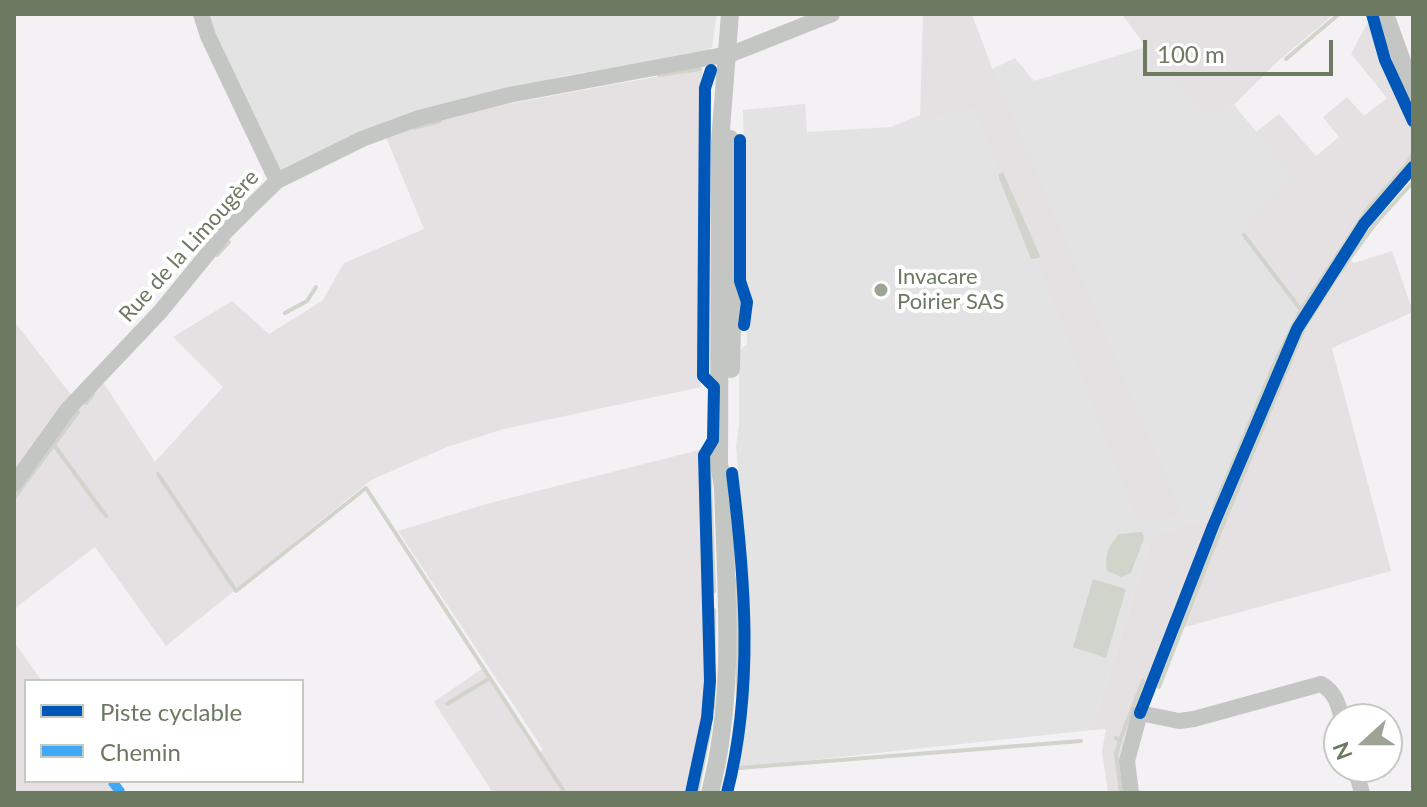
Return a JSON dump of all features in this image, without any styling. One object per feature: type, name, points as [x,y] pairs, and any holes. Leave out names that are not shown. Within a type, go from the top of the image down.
[{"type":"street","points":[[201,14],[208,36],[277,181]]},
{"type":"street","points":[[710,793],[724,721],[728,673],[723,488],[719,463],[719,323],[720,142],[730,14]]},
{"type":"street","name":"Rue de la Limougère","points":[[14,484],[68,409],[160,312],[227,230],[277,181],[362,139],[419,118],[509,95],[729,54],[832,14]]},
{"type":"street","points":[[1385,14],[1413,92]]},
{"type":"street","points":[[1131,793],[1127,761],[1140,713],[1179,721],[1194,719],[1321,684],[1330,689],[1338,703]]},
{"type":"shaded area","points":[[201,14],[717,14],[712,47],[705,53],[562,76],[385,135],[277,186]]},
{"type":"shaded area","points":[[923,14],[972,14],[999,87],[1182,515],[1138,522],[1045,278],[975,107],[920,120]]},
{"type":"shaded area","points":[[1122,14],[1334,14],[1276,63],[1234,105],[1206,116],[1146,47]]},
{"type":"shaded area","points":[[1369,20],[1382,59],[1413,127],[1413,160],[1339,253],[1354,263],[1392,251],[1413,312],[1332,348],[1391,571],[1167,632],[1122,750],[1125,793],[1108,793],[1102,751],[1106,729],[1092,730],[1152,536],[1215,515],[1301,312],[1243,223],[1294,178],[1256,132],[1279,114],[1316,156],[1339,137],[1323,117],[1347,97],[1364,116],[1387,98],[1351,54]]},
{"type":"shaded area","points":[[1146,47],[1206,115],[1234,105],[1295,178],[1243,223],[1301,312],[1215,515],[1152,536],[1092,730],[737,768],[748,659],[747,575],[736,446],[739,351],[747,344],[743,110],[805,104],[807,132],[891,127],[982,90],[975,77],[1015,58],[1034,81]]},
{"type":"shaded area","points":[[703,68],[700,107],[701,387],[504,429],[447,447],[371,480],[166,646],[95,547],[14,609],[14,321],[72,396],[103,382],[155,462],[223,387],[173,337],[232,301],[269,334],[322,301],[344,263],[424,229],[385,135],[476,110]]},
{"type":"shaded area","points":[[1003,172],[1039,258],[1031,259],[999,178]]},
{"type":"shaded area","points":[[703,449],[710,681],[707,718],[691,793],[493,793],[434,702],[483,668],[540,753],[543,749],[398,531],[490,503]]},
{"type":"shaded area","points":[[1142,532],[1144,538],[1131,573],[1121,577],[1107,571],[1108,551],[1119,534]]},
{"type":"shaded area","points":[[1093,579],[1126,589],[1106,658],[1073,647]]},
{"type":"shaded area","points":[[14,642],[41,679],[24,679],[24,783],[118,783],[125,793],[14,793]]},
{"type":"waterway","points":[[1286,59],[1339,14]]},
{"type":"waterway","points":[[659,75],[700,69]]},
{"type":"waterway","points":[[709,111],[709,138]]},
{"type":"waterway","points":[[414,128],[440,121]]},
{"type":"waterway","points":[[706,321],[708,151]]},
{"type":"waterway","points":[[1214,508],[1276,360],[1301,310],[1368,208],[1413,153]]},
{"type":"waterway","points":[[1159,687],[1304,328],[1375,224],[1413,182]]},
{"type":"waterway","points":[[1244,235],[1301,310]]},
{"type":"waterway","points":[[217,255],[229,242]]},
{"type":"waterway","points":[[285,313],[307,301],[316,287]]},
{"type":"waterway","points":[[706,336],[706,374]]},
{"type":"waterway","points":[[86,403],[93,394]]},
{"type":"waterway","points":[[14,498],[78,412]]},
{"type":"waterway","points":[[54,445],[106,516]]},
{"type":"waterway","points":[[709,455],[714,591]]},
{"type":"waterway","points":[[158,474],[236,591],[366,488],[565,793]]},
{"type":"waterway","points":[[737,578],[738,710]]},
{"type":"waterway","points":[[713,708],[714,610]]},
{"type":"waterway","points":[[447,704],[490,678]]},
{"type":"waterway","points":[[1116,738],[1120,740],[1143,681]]},
{"type":"waterway","points":[[697,793],[710,729]]},
{"type":"waterway","points":[[739,768],[1081,741]]},
{"type":"waterway","points":[[1120,741],[1116,754],[1121,793]]},
{"type":"waterway","points":[[723,793],[727,776]]},
{"type":"marked path","points":[[114,783],[121,793]]},
{"type":"cycle path","points":[[1372,14],[1385,60],[1413,121]]},
{"type":"cycle path","points":[[691,793],[707,718],[710,681],[704,455],[713,440],[714,387],[703,376],[705,88],[711,70]]},
{"type":"cycle path","points":[[740,140],[740,281],[747,302],[744,325]]},
{"type":"cycle path","points":[[1140,713],[1213,526],[1297,329],[1364,224],[1413,167]]},
{"type":"cycle path","points":[[727,793],[736,753],[744,673],[743,593],[732,473]]},
{"type":"place","name":"Invacare Poirier SAS","points":[[881,290]]}]
